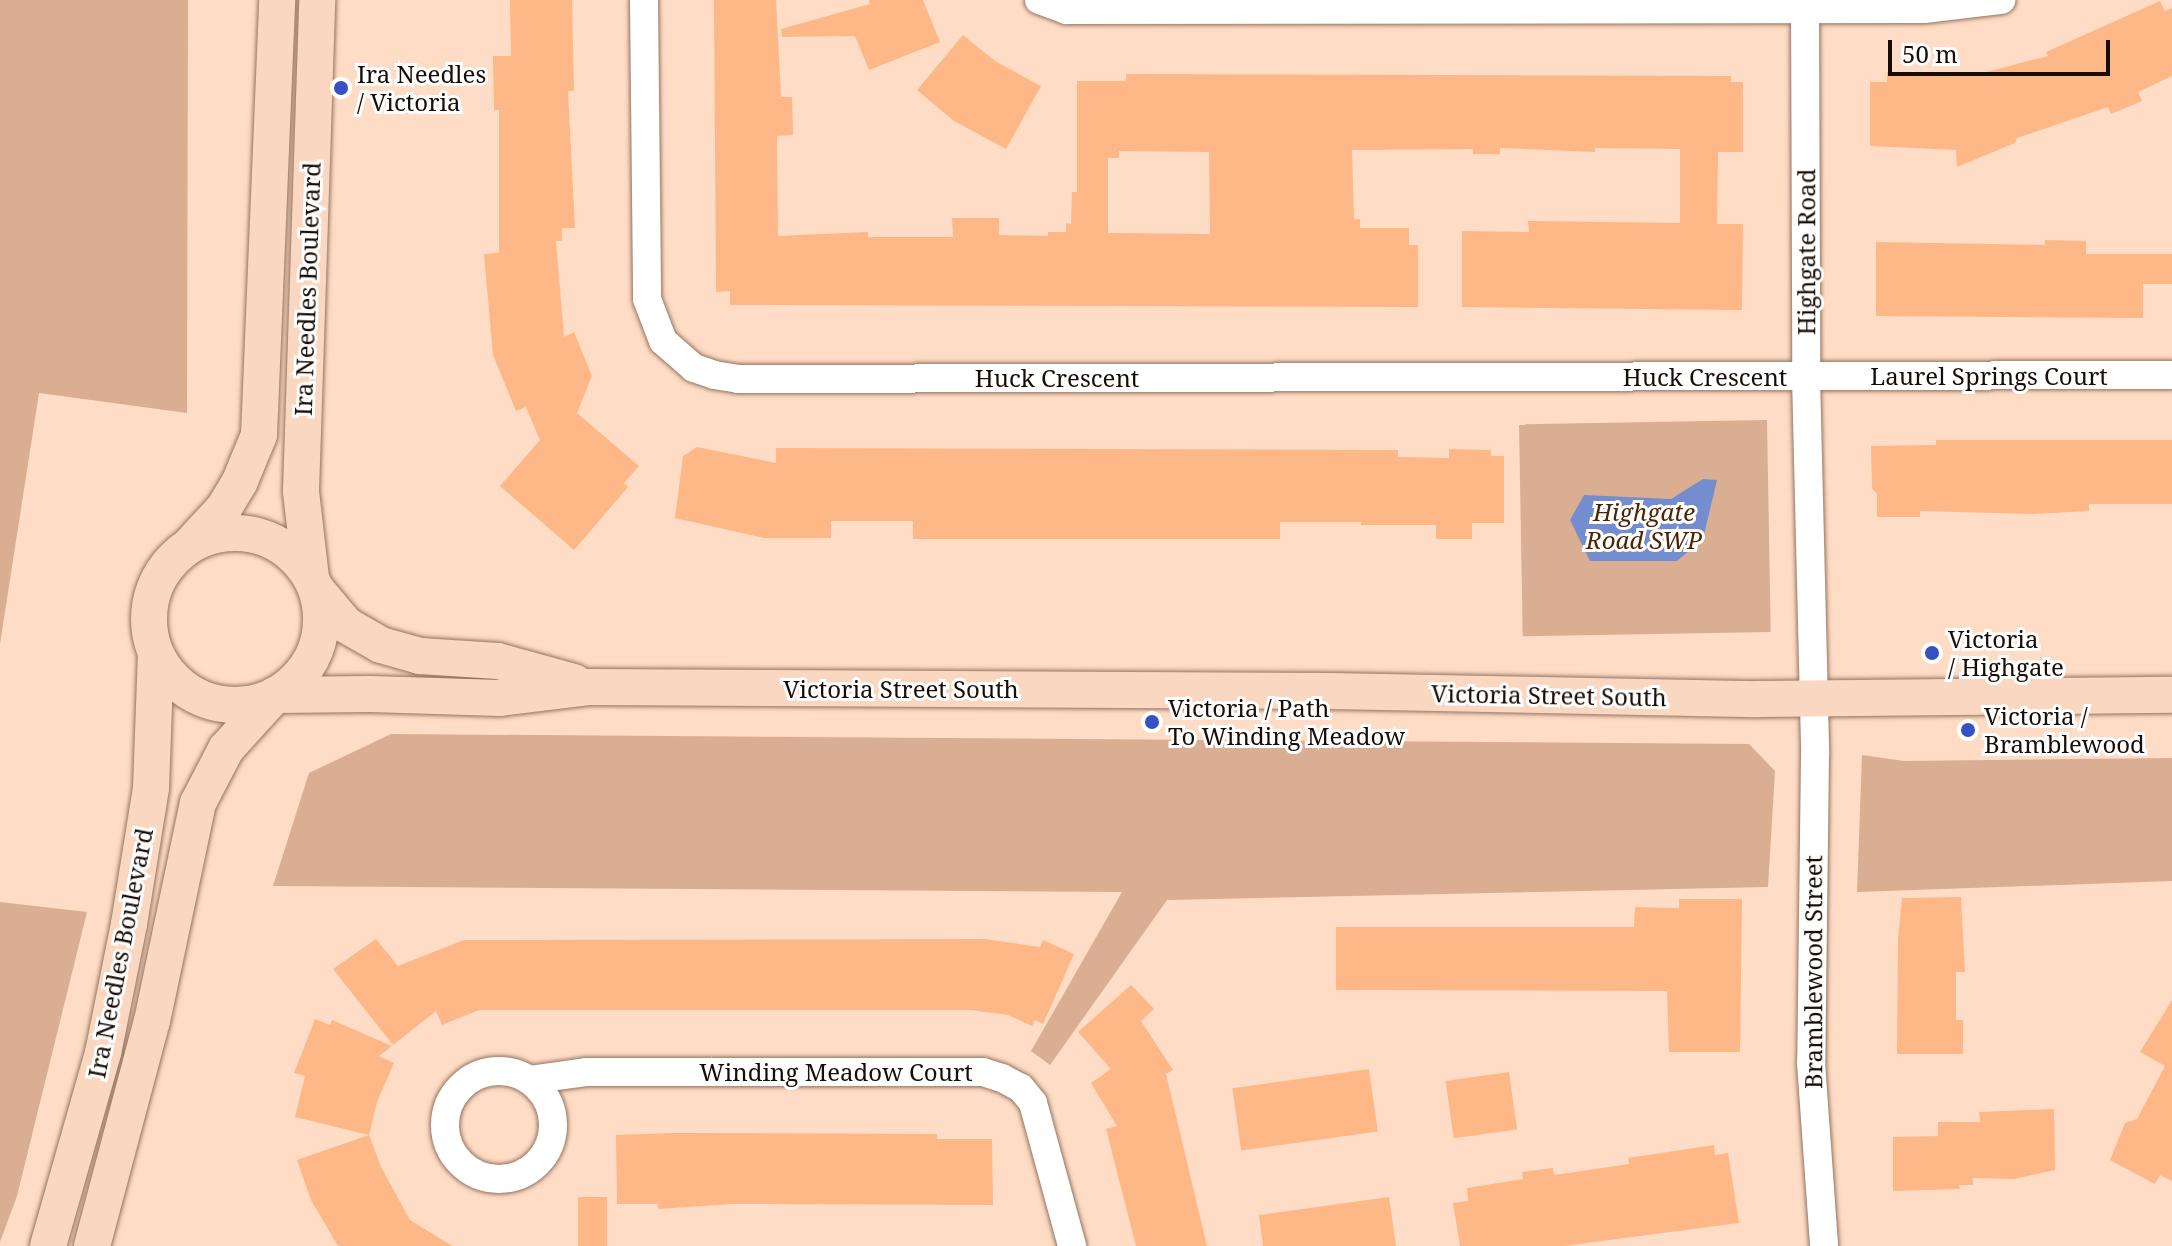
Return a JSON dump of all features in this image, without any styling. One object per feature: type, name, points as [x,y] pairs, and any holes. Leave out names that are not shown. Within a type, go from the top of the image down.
[{"type":"main road","name":"Ira Needles Boulevard","points":[[190,545],[232,495],[259,435],[277,0]]},
{"type":"main road","name":"Ira Needles Boulevard","points":[[313,584],[301,491],[317,0]]},
{"type":"main road","points":[[226,533],[254,535],[285,549],[313,584],[321,617],[315,651],[295,681],[275,695],[234,705],[202,699],[177,683],[156,654],[149,628],[151,598],[169,563],[190,545],[226,533]]},
{"type":"main road","name":"Victoria Street South","points":[[313,584],[346,625],[381,645],[420,656],[498,661],[590,687]]},
{"type":"main road","name":"Ira Needles Boulevard","points":[[48,1246],[103,1053],[129,924],[151,788],[156,654]]},
{"type":"main road","name":"Victoria Street South","points":[[275,695],[500,698],[590,687],[1812,697],[2172,695]]},
{"type":"main road","name":"Ira Needles Boulevard","points":[[92,1246],[152,1021],[198,803],[226,749],[275,695]]},
{"type":"street","name":"Huck Crescent","points":[[644,0],[647,299],[663,341],[694,368],[714,375],[738,379],[1806,377]]},
{"type":"street","points":[[1039,0],[1066,10],[1402,4],[1805,4],[1924,9],[2001,0]]},
{"type":"street","name":"Highgate Road","points":[[1805,4],[1806,377],[1812,697]]},
{"type":"street","name":"Laurel Springs Court","points":[[1806,377],[2172,375]]},
{"type":"street","name":"Bramblewood Street","points":[[1812,697],[1811,1063],[1824,1246]]},
{"type":"street","name":"Winding Meadow Court","points":[[529,1080],[587,1072],[983,1072],[1021,1088],[1033,1103],[1072,1246]]},
{"type":"green space","points":[[0,0],[188,0],[187,413],[39,393],[0,644]]},
{"type":"green space","name":"Highgate Road SWP","points":[[1767,420],[1771,632],[1523,636],[1519,424]]},
{"type":"green space","points":[[391,734],[1749,744],[1775,771],[1768,887],[1167,900],[1050,1065],[1031,1051],[1122,892],[273,886],[309,773]]},
{"type":"green space","points":[[1862,755],[1904,761],[2172,758],[2172,881],[1857,892]]},
{"type":"green space","points":[[0,902],[87,912],[17,1196],[0,1242]]},
{"type":"water","points":[[1703,479],[1717,480],[1703,539],[1677,561],[1590,561],[1570,520],[1584,495],[1671,499]]},
{"type":"building","points":[[510,0],[572,0],[574,91],[568,91],[575,228],[562,228],[562,241],[556,241],[564,337],[574,332],[592,376],[577,413],[639,466],[624,483],[628,487],[574,550],[500,486],[540,440],[526,407],[516,411],[493,355],[484,254],[499,253],[499,110],[494,110],[493,56],[511,56]]},
{"type":"building","points":[[714,0],[776,0],[781,97],[792,97],[793,135],[777,136],[778,236],[868,232],[868,237],[953,237],[952,218],[999,218],[999,235],[1048,236],[1048,232],[1066,232],[1066,223],[1071,224],[1072,192],[1077,192],[1077,81],[1126,81],[1126,74],[1731,76],[1731,82],[1743,82],[1743,152],[1718,152],[1717,224],[1743,224],[1742,310],[1462,307],[1462,231],[1529,232],[1528,221],[1680,223],[1680,149],[1595,148],[1595,152],[1500,148],[1500,154],[1473,154],[1473,149],[1352,150],[1354,219],[1360,219],[1360,228],[1409,228],[1409,245],[1418,245],[1418,307],[730,305],[730,291],[716,292]],"holes":[[[1119,151],[1209,152],[1210,234],[1108,233],[1108,158],[1119,158]]]},
{"type":"building","points":[[869,0],[923,0],[940,42],[869,70],[855,36],[782,37],[781,29],[870,4]]},
{"type":"building","points":[[2160,1],[2165,11],[2172,8],[2172,76],[2138,92],[2142,101],[2111,114],[2108,107],[2017,138],[2015,143],[1957,167],[1956,150],[1870,146],[1870,82],[1887,82],[1887,72],[1986,72],[2048,56],[2046,52]]},
{"type":"building","points":[[963,35],[995,61],[1041,86],[1006,149],[954,121],[917,90]]},
{"type":"building","points":[[2045,240],[2086,241],[2086,254],[2172,254],[2172,284],[2143,284],[2143,318],[1876,316],[1876,242],[2045,245]]},
{"type":"building","points":[[1936,440],[2172,440],[2172,504],[2089,504],[2089,511],[2033,514],[1920,511],[1920,517],[1877,517],[1877,494],[1872,488],[1871,446],[1936,445]]},
{"type":"building","points":[[697,447],[776,463],[776,448],[1398,450],[1398,457],[1449,458],[1449,449],[1491,450],[1491,456],[1504,456],[1504,523],[1472,523],[1472,539],[1436,539],[1436,525],[1280,522],[1280,539],[913,539],[913,521],[831,521],[831,538],[764,538],[675,518],[683,456]]},
{"type":"building","points":[[1961,897],[1965,972],[1956,972],[1956,1020],[1963,1020],[1963,1054],[1897,1054],[1898,939],[1902,898]]},
{"type":"building","points":[[1679,899],[1742,899],[1740,1052],[1669,1052],[1667,991],[1336,990],[1336,927],[1634,927],[1635,907],[1679,908]]},
{"type":"building","points":[[376,939],[398,966],[464,940],[985,939],[1040,947],[1043,940],[1074,954],[1043,1024],[1035,1020],[1032,1026],[1008,1015],[971,1010],[479,1010],[442,1025],[436,1011],[393,1045],[333,969]]},
{"type":"building","points":[[1131,985],[1154,1009],[1141,1021],[1173,1070],[1166,1074],[1207,1246],[1136,1246],[1106,1129],[1117,1126],[1091,1083],[1111,1069],[1078,1032]]},
{"type":"building","points":[[2172,1000],[2172,1181],[2160,1175],[2155,1184],[2110,1160],[2125,1123],[2137,1119],[2165,1066],[2140,1052]]},
{"type":"building","points":[[315,1019],[330,1025],[332,1020],[392,1046],[379,1056],[394,1063],[377,1102],[369,1135],[295,1117],[305,1076],[294,1073]]},
{"type":"building","points":[[1369,1069],[1378,1131],[1241,1151],[1232,1088]]},
{"type":"building","points":[[1509,1072],[1517,1129],[1454,1138],[1446,1081]]},
{"type":"building","points":[[2054,1109],[2055,1170],[2014,1179],[1973,1178],[1973,1185],[1959,1185],[1960,1189],[1893,1191],[1893,1137],[1938,1136],[1938,1122],[1980,1122],[1979,1112]]},
{"type":"building","points":[[937,1134],[937,1139],[992,1139],[993,1205],[732,1204],[658,1209],[658,1204],[617,1204],[616,1135]]},
{"type":"building","points":[[369,1135],[381,1167],[410,1220],[452,1246],[338,1246],[311,1200],[297,1160]]},
{"type":"building","points":[[1714,1145],[1715,1155],[1728,1153],[1739,1223],[1564,1246],[1460,1246],[1453,1203],[1468,1201],[1467,1188],[1523,1179],[1522,1172],[1553,1168],[1554,1175],[1629,1164],[1628,1158]]},
{"type":"building","points":[[578,1197],[607,1197],[607,1246],[578,1246]]},
{"type":"building","points":[[1389,1197],[1396,1246],[1263,1246],[1259,1215]]},
{"type":"place","name":"Ira Needles / Victoria","points":[[341,88]]},
{"type":"place","name":"Victoria / Highgate","points":[[1932,653]]},
{"type":"place","name":"Victoria / Path To Winding Meadow","points":[[1152,722]]},
{"type":"place","name":"Victoria / Bramblewood","points":[[1968,730]]}]
